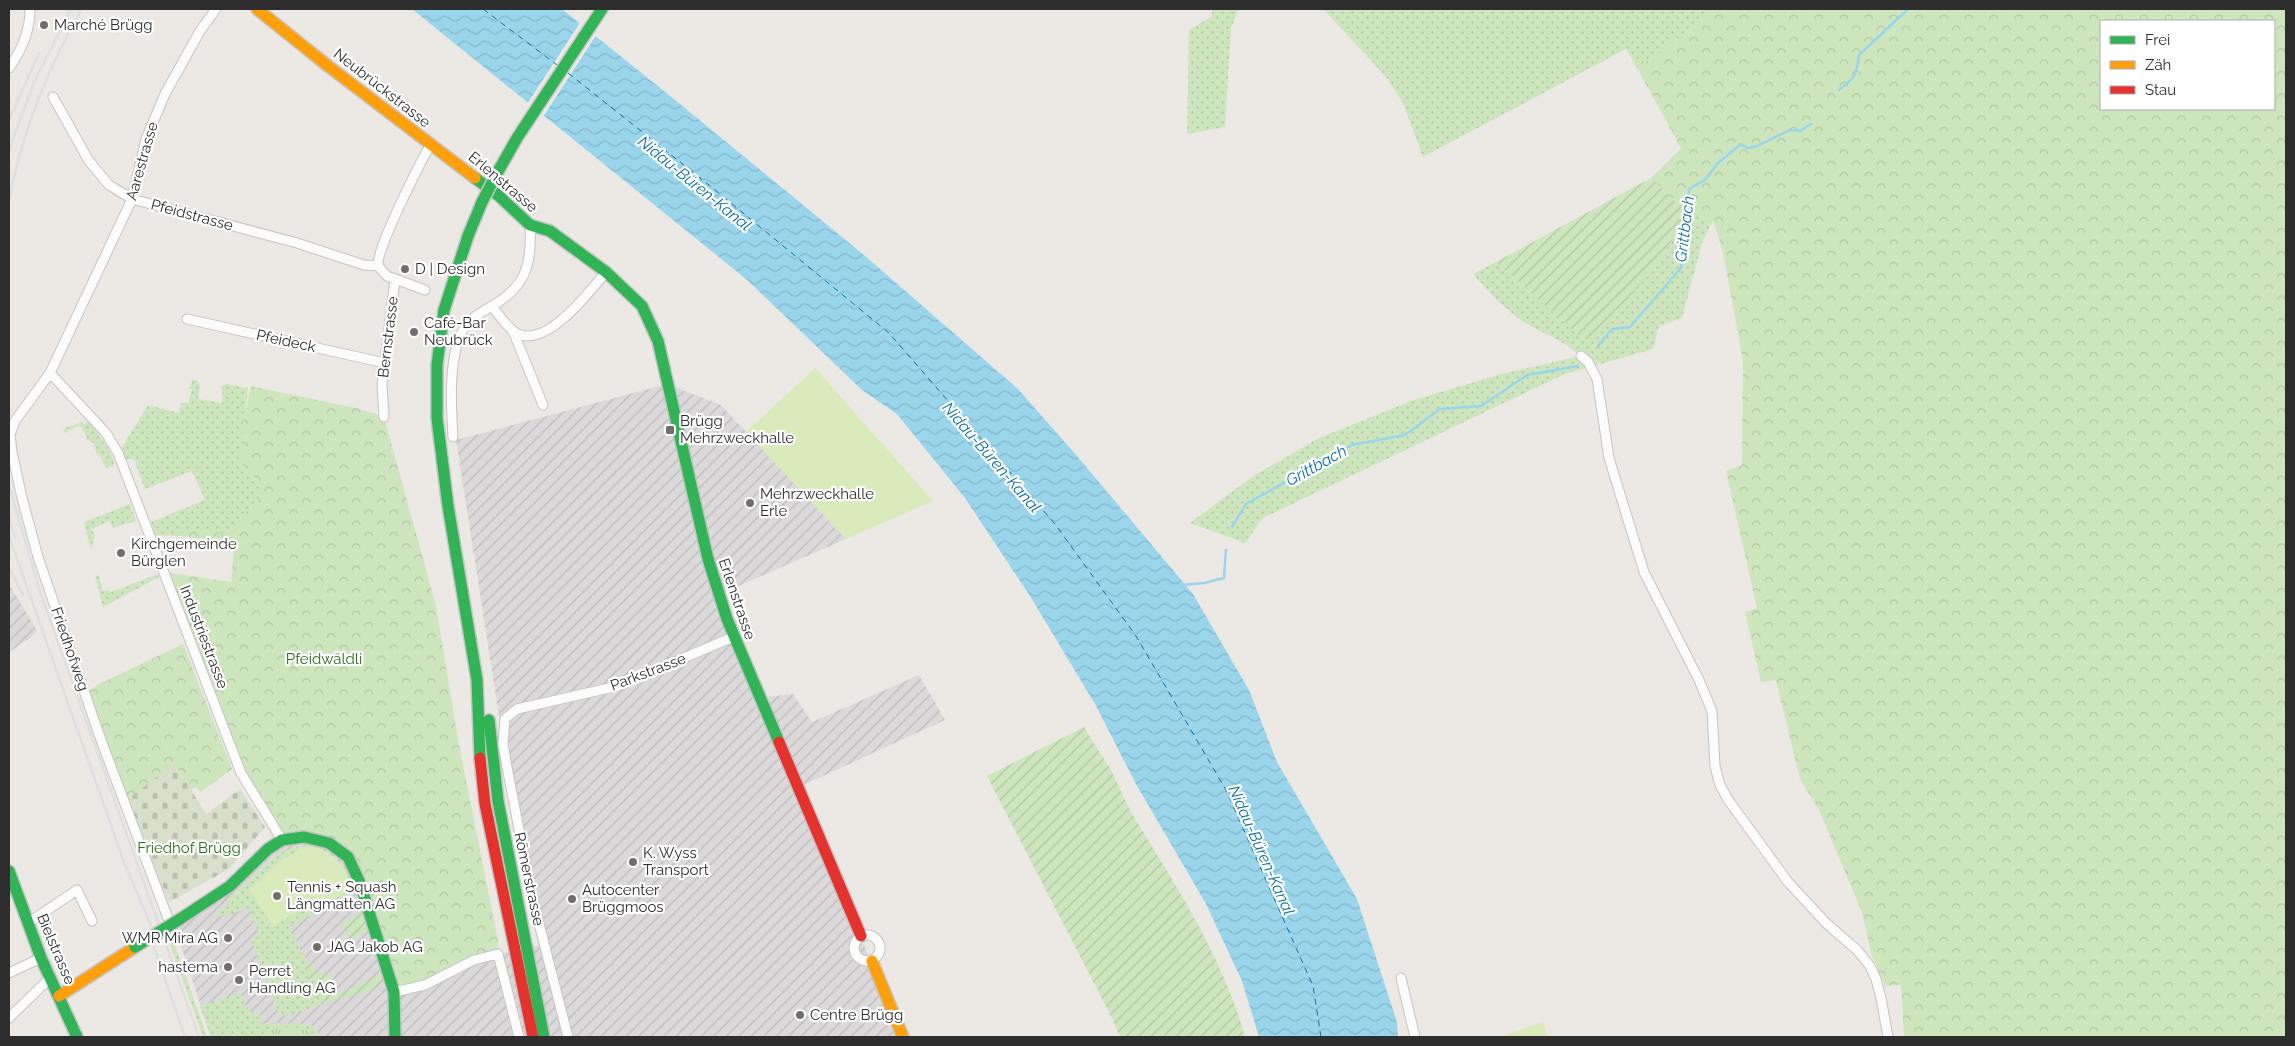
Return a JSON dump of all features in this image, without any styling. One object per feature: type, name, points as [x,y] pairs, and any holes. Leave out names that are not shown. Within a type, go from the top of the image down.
[{"type":"main road","name":"Neubrückstrasse","points":[[257,9],[431,144]]},
{"type":"main road","points":[[533,1037],[485,804],[480,762],[477,680],[448,506],[437,418],[436,384],[444,310],[482,202],[517,138],[602,9]]},
{"type":"main road","name":"Erlenstrasse","points":[[431,144],[500,196],[530,225],[554,232],[606,272],[638,300],[649,317],[654,330],[708,559],[734,637],[861,936]]},
{"type":"main road","points":[[456,272],[444,366],[446,448],[484,679],[498,802],[544,1037]]},
{"type":"main road","points":[[59,996],[230,886],[268,849],[282,840],[304,837],[319,838],[338,848],[348,858],[360,883],[394,992],[395,1037]]},
{"type":"main road","name":"Bielstrasse","points":[[9,871],[41,958],[77,1037]]},
{"type":"main road","points":[[527,951],[554,1037]]},
{"type":"main road","points":[[872,961],[903,1037]]},
{"type":"street","points":[[9,68],[26,37],[30,9]]},
{"type":"street","name":"Aarestrasse","points":[[50,373],[132,199],[146,139],[164,94],[200,31],[216,9]]},
{"type":"street","name":"Pfeidstrasse","points":[[53,97],[89,161],[109,186],[132,199],[297,243],[364,265],[378,266]]},
{"type":"street","name":"Neubrückstrasse","points":[[378,266],[380,255],[406,194],[431,144]]},
{"type":"street","points":[[453,437],[451,391],[460,338],[470,320],[513,292],[527,269],[531,248],[530,225]]},
{"type":"street","name":"Bernstrasse","points":[[378,266],[383,274],[396,280],[382,397],[384,417]]},
{"type":"street","points":[[513,331],[520,335],[540,333],[560,321],[575,308],[606,272]]},
{"type":"street","points":[[396,280],[424,290]]},
{"type":"street","points":[[492,306],[513,331],[543,405]]},
{"type":"street","name":"Pfeideck","points":[[188,320],[385,363]]},
{"type":"street","points":[[1588,362],[1600,394],[1603,428],[1609,458],[1644,572],[1700,680],[1712,711],[1716,766],[1720,785],[1729,801],[1788,882],[1827,924],[1857,950],[1870,966],[1876,978],[1888,1037]]},
{"type":"street","name":"Industriestrasse","points":[[50,373],[106,433],[118,453],[241,773],[282,840]]},
{"type":"street","name":"Friedhofweg","points":[[50,373],[11,431],[12,452],[22,498],[35,549],[81,684],[172,928]]},
{"type":"street","name":"Parkstrasse","points":[[505,718],[517,709],[618,686],[734,637]]},
{"type":"street","name":"Römerstrasse","points":[[505,718],[503,744],[517,821],[536,914],[568,1037]]},
{"type":"street","points":[[28,923],[77,890],[92,921]]},
{"type":"street","points":[[870,935],[879,943],[880,951],[872,961],[864,961],[855,953],[855,941],[861,936],[870,935]]},
{"type":"street","points":[[394,992],[425,984],[474,960],[498,954],[519,1037]]},
{"type":"street","points":[[9,973],[41,958]]},
{"type":"street","points":[[9,1018],[50,978]]},
{"type":"street","points":[[1400,978],[1415,1037]]},
{"type":"shaded area","points":[[667,384],[721,405],[846,539],[727,591],[720,599],[765,697],[793,694],[812,722],[919,675],[945,720],[797,788],[903,1037],[211,1037],[178,937],[180,919],[268,849],[319,839],[474,960],[544,944],[500,722],[456,440]]},
{"type":"shaded area","points":[[9,584],[37,630],[32,637],[9,652]]},
{"type":"green space","points":[[1213,9],[1239,9],[1231,28],[1225,127],[1187,134],[1189,30],[1211,17]]},
{"type":"green space","points":[[1318,9],[1706,9],[1701,22],[1637,68],[1626,49],[1423,157],[1403,103],[1387,78],[1325,11]]},
{"type":"green space","points":[[1706,9],[2286,9],[2286,1037],[1904,1037],[1901,985],[1885,986],[1871,953],[1862,912],[1819,810],[1800,779],[1776,680],[1761,682],[1745,612],[1757,608],[1726,471],[1742,465],[1743,361],[1723,252],[1713,220],[1688,214],[1651,178],[1681,148],[1637,68],[1701,22]]},
{"type":"green space","points":[[1651,178],[1688,214],[1651,273],[1592,336],[1584,340],[1496,262]]},
{"type":"green space","points":[[1688,214],[1713,220],[1702,243],[1682,318],[1659,326],[1653,349],[1565,374],[1263,518],[1245,543],[1190,523],[1252,477],[1319,438],[1411,401],[1501,374],[1580,356],[1566,345],[1528,325],[1514,315],[1473,274],[1496,262],[1584,340],[1651,273]]},
{"type":"green space","points":[[815,368],[933,501],[846,539],[746,432]]},
{"type":"green space","points":[[193,380],[197,380],[200,386],[198,399],[222,403],[223,390],[220,388],[225,384],[248,388],[240,461],[258,482],[263,494],[226,533],[183,529],[182,536],[155,535],[151,522],[205,500],[192,471],[145,489],[134,459],[126,459],[121,449],[148,405],[179,413],[181,403],[189,402],[192,389],[189,389]]},
{"type":"green space","name":"Pfeidwäldli","points":[[251,386],[360,409],[384,417],[436,606],[459,745],[498,941],[498,954],[425,985],[394,992],[360,883],[338,848],[282,840],[250,790],[163,572],[231,582],[234,550],[230,549],[225,542],[182,536],[183,529],[226,533],[263,494],[258,482],[240,461],[243,424]]},
{"type":"green space","points":[[87,420],[100,435],[112,455],[114,466],[106,468],[82,427],[78,426],[65,433],[63,429],[82,422],[83,424],[87,423]]},
{"type":"green space","points":[[130,504],[136,521],[113,528],[110,521],[91,529],[95,535],[91,550],[84,522]]},
{"type":"green space","points":[[158,574],[159,577],[103,607],[95,575],[99,576],[103,591],[109,590],[111,592]]},
{"type":"green space","points":[[183,644],[232,769],[201,792],[196,787],[191,790],[174,764],[127,800],[87,693],[99,684]]},
{"type":"green space","points":[[1084,727],[1112,772],[1125,801],[1212,951],[1236,1007],[1245,1037],[1120,1037],[987,776]]},
{"type":"green space","name":"Friedhof Brügg","points":[[174,763],[206,814],[240,789],[265,827],[229,869],[169,902],[127,800]]},
{"type":"green space","points":[[296,847],[300,850],[280,861],[265,875],[308,912],[354,889],[355,891],[290,927],[297,940],[296,943],[310,965],[305,969],[310,980],[318,982],[325,1003],[291,1015],[279,1015],[251,939],[260,936],[248,908],[224,917],[223,915],[215,918],[214,915],[228,905],[228,898],[237,892],[268,862]]},
{"type":"green space","points":[[298,847],[318,848],[334,857],[345,871],[354,889],[308,912],[302,908],[273,927],[249,889],[263,879],[281,861],[299,850]]},
{"type":"green space","points":[[362,912],[368,930],[350,940],[341,923]]},
{"type":"green space","points":[[172,936],[207,1037],[204,1037],[201,1031],[168,939]]},
{"type":"green space","points":[[313,963],[318,975],[327,972],[338,994],[381,974],[381,981],[374,990],[325,1003],[318,982],[310,980],[305,968]]},
{"type":"green space","points":[[241,993],[246,1008],[249,1007],[252,1015],[259,1013],[262,1023],[308,1024],[314,1027],[320,1037],[211,1037],[200,1006]]},
{"type":"green space","points":[[1543,1022],[1548,1037],[1500,1037]]},
{"type":"green space","points":[[277,1027],[304,1028],[314,1037],[265,1037],[268,1031]]},
{"type":"water","name":"Nidau-Büren-Kanal","points":[[412,9],[562,9],[865,256],[1018,389],[1193,594],[1249,690],[1277,762],[1357,899],[1397,1022],[1398,1037],[1259,1037],[1242,981],[1206,904],[1136,784],[1095,704],[1030,596],[965,498],[897,414],[862,390],[746,279]]},
{"type":"pier","points":[[581,21],[597,34],[543,117],[527,104]]},
{"type":"waterway","name":"Grittbach","points":[[1839,90],[1854,76],[1859,55],[1908,9]]},
{"type":"waterway","name":"Grittbach","points":[[1598,346],[1612,329],[1630,327],[1681,268],[1684,226],[1688,214],[1689,189],[1705,180],[1717,164],[1741,144],[1747,148],[1757,146],[1790,130],[1800,131],[1811,124]]},
{"type":"waterway","name":"Grittbach","points":[[1232,527],[1246,504],[1352,445],[1405,435],[1440,409],[1481,406],[1527,375],[1578,366]]},
{"type":"waterway","points":[[1182,585],[1204,583],[1224,578],[1226,550]]},
{"type":"ferry route","points":[[483,9],[557,65]]},
{"type":"ferry route","points":[[568,73],[709,185],[889,333],[1055,524],[1136,636],[1226,790],[1313,986],[1321,1037]]},
{"type":"railway","points":[[9,150],[35,80],[71,9]]},
{"type":"railway","points":[[9,200],[21,150],[47,78],[82,9]]},
{"type":"railway","points":[[9,120],[39,53]]},
{"type":"railway","points":[[9,485],[39,589],[199,1037]]},
{"type":"railway","points":[[9,517],[15,538]]},
{"type":"railway","points":[[9,536],[124,862],[156,937]]},
{"type":"railway","points":[[9,567],[23,595]]},
{"type":"railway","points":[[148,930],[185,1037]]},
{"type":"traffic: fast","points":[[496,175],[517,138],[602,9]]},
{"type":"traffic: fast","points":[[482,202],[496,175]]},
{"type":"traffic: fast","points":[[475,178],[499,196],[530,225],[550,231],[606,272],[642,306],[658,341],[708,559],[727,619],[779,742]]},
{"type":"traffic: fast","points":[[480,758],[477,680],[448,506],[437,418],[437,365],[444,310],[468,236],[482,202]]},
{"type":"traffic: fast","points":[[489,720],[498,801],[544,1037]]},
{"type":"traffic: fast","points":[[180,919],[230,886],[268,849],[282,840],[304,837],[329,843],[348,857],[360,883],[394,992],[395,1037]]},
{"type":"traffic: fast","points":[[9,871],[41,958],[77,1037]]},
{"type":"traffic: fast","points":[[135,947],[180,919]]},
{"type":"traffic: slow","points":[[257,9],[328,66],[475,178]]},
{"type":"traffic: slow","points":[[59,996],[135,947]]},
{"type":"traffic: slow","points":[[872,961],[903,1037]]},
{"type":"traffic: jam","points":[[779,742],[861,936]]},
{"type":"traffic: jam","points":[[480,758],[485,804],[533,1037]]},
{"type":"place","name":"Marché Brügg","points":[[44,25]]},
{"type":"place","name":"D | Design","points":[[405,269]]},
{"type":"place","name":"Café-Bar Neubrück","points":[[414,332]]},
{"type":"place","name":"Brügg Mehrzweckhalle","points":[[670,430]]},
{"type":"place","name":"Mehrzweckhalle Erle","points":[[750,503]]},
{"type":"place","name":"Kirchgemeinde Bürglen","points":[[121,553]]},
{"type":"place","name":"K. Wyss Transport","points":[[633,862]]},
{"type":"place","name":"Tennis + Squash Längmatten AG","points":[[277,896]]},
{"type":"place","name":"Autocenter Brüggmoos","points":[[572,899]]},
{"type":"place","name":"WMR Mira AG","points":[[228,938]]},
{"type":"place","name":"JAG Jakob AG","points":[[317,947]]},
{"type":"place","name":"hastema","points":[[228,967]]},
{"type":"place","name":"Perret Handling AG","points":[[239,980]]},
{"type":"place","name":"Centre Brügg","points":[[800,1015]]}]
